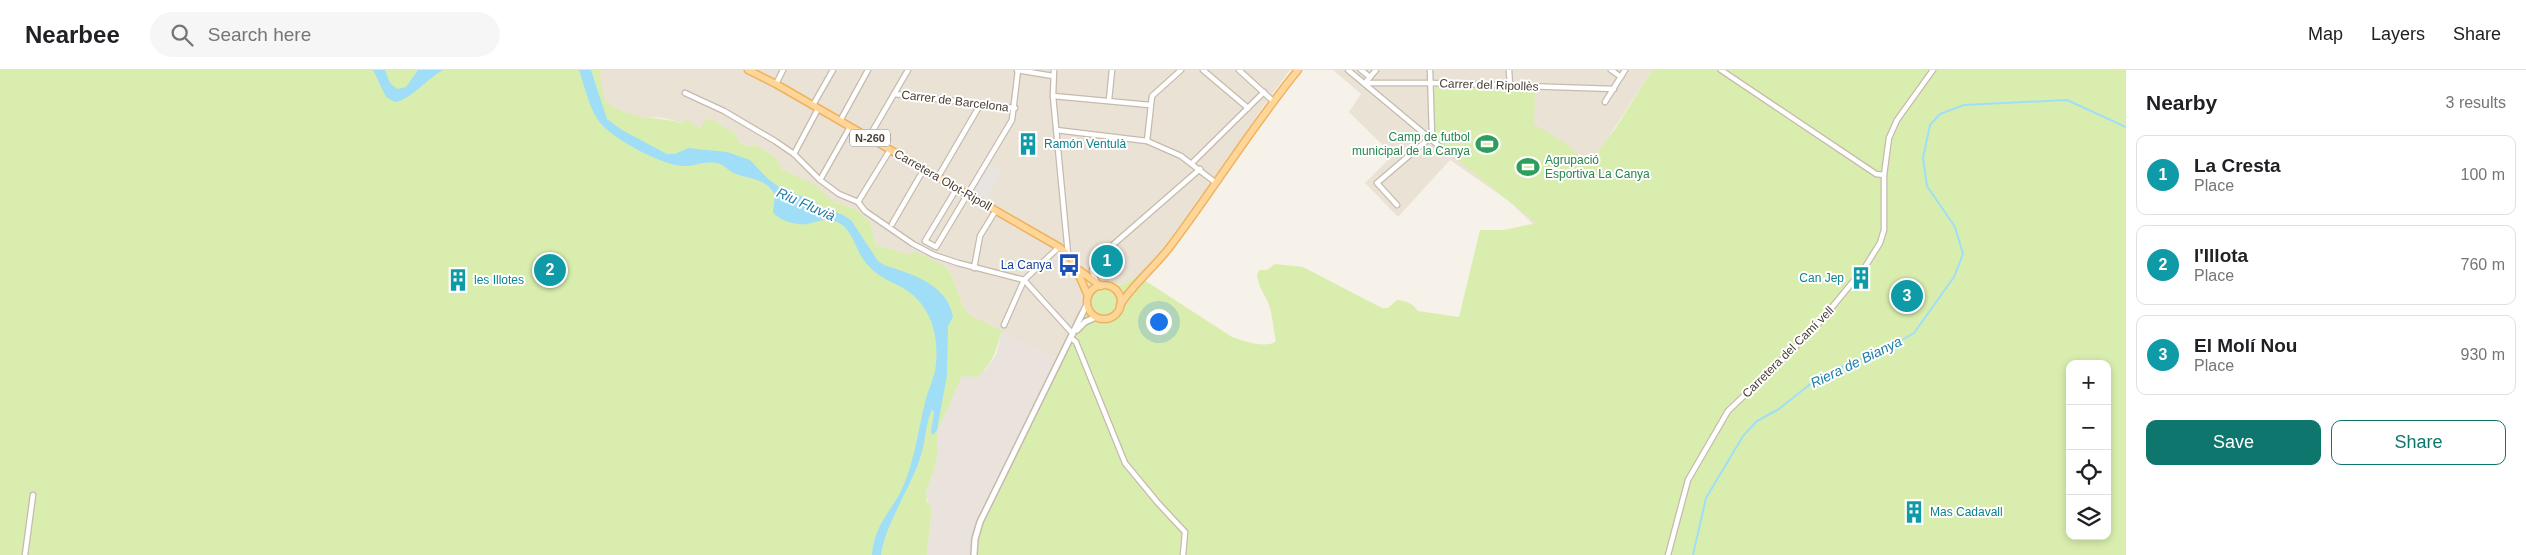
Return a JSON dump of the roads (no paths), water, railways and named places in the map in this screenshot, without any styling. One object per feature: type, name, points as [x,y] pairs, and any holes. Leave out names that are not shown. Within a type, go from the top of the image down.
[{"type":"main road","name":"Carretera Olot-Ripoll","points":[[748,70],[776,84],[1058,247],[1068,254],[1078,270],[1088,296]]},
{"type":"main road","points":[[1087,304],[1090,312],[1096,317],[1106,319],[1113,316],[1132,286],[1165,253],[1298,70]]},
{"type":"main road","name":"Carretera Olot-Ripoll","points":[[1078,270],[1099,284]]},
{"type":"main road","points":[[1088,296],[1099,284]]},
{"type":"main road","name":"N-260","points":[[1099,284],[1115,290],[1132,286]]},
{"type":"main road","points":[[1115,290],[1120,298],[1120,305]]},
{"type":"main road","name":"N-260","points":[[1087,304],[1088,296]]},
{"type":"street","points":[[776,84],[783,70]]},
{"type":"street","points":[[794,154],[833,70]]},
{"type":"street","points":[[840,121],[868,70]]},
{"type":"street","points":[[869,138],[908,70]]},
{"type":"street","points":[[934,255],[936,247],[1012,120],[1015,108],[1018,70],[1053,76]]},
{"type":"street","points":[[1054,70],[1053,96],[1068,254]]},
{"type":"street","points":[[1109,100],[1112,70]]},
{"type":"street","points":[[1146,141],[1152,96],[1181,70]]},
{"type":"street","points":[[1203,70],[1248,108]]},
{"type":"street","points":[[1238,70],[1274,102]]},
{"type":"street","points":[[1348,70],[1445,151]]},
{"type":"street","points":[[1361,70],[1370,77]]},
{"type":"street","points":[[1365,83],[1376,70]]},
{"type":"street","points":[[1430,70],[1431,139]]},
{"type":"street","points":[[1509,70],[1510,86]]},
{"type":"street","points":[[1611,70],[1621,77]]},
{"type":"street","points":[[1605,102],[1624,70]]},
{"type":"street","points":[[1721,70],[1876,174],[1884,174]]},
{"type":"street","name":"Carretera del Camí vell","points":[[1668,555],[1688,480],[1728,411],[1815,328],[1865,267],[1880,243],[1884,230],[1884,174],[1889,138],[1897,120],[1933,70]]},
{"type":"street","name":"Carrer del Ripollès","points":[[1365,83],[1431,83],[1614,89]]},
{"type":"street","points":[[1192,163],[1264,92]]},
{"type":"street","points":[[685,93],[724,111],[794,154],[820,180],[839,194],[858,202],[865,212],[934,255],[974,268],[1024,280],[1076,342],[1125,463],[1185,532],[1183,555]]},
{"type":"street","name":"Carrer de Barcelona","points":[[894,94],[1015,108]]},
{"type":"street","points":[[1053,96],[1150,104]]},
{"type":"street","points":[[938,177],[980,105]]},
{"type":"street","points":[[820,180],[850,127]]},
{"type":"street","points":[[1056,130],[1146,141],[1192,163],[1216,182]]},
{"type":"street","points":[[1397,205],[1377,183],[1431,139]]},
{"type":"street","points":[[858,202],[890,150]]},
{"type":"street","points":[[892,224],[924,169]]},
{"type":"street","points":[[1099,284],[1092,270],[1099,257],[1200,169]]},
{"type":"street","points":[[936,247],[925,241],[957,188]]},
{"type":"street","points":[[974,268],[980,236],[996,210]]},
{"type":"street","points":[[1004,325],[1024,280],[1058,247]]},
{"type":"street","points":[[974,555],[975,539],[980,522],[1087,304]]},
{"type":"street","points":[[1072,336],[1085,322],[1096,317]]},
{"type":"street","points":[[25,555],[33,495]]},
{"type":"water","points":[[373,70],[385,70],[390,83],[397,89],[406,87],[418,70],[443,70],[406,98],[395,102],[386,97]]},
{"type":"water","name":"Riu Fluvià","points":[[579,70],[591,70],[607,119],[622,130],[667,154],[675,154],[688,148],[727,152],[750,160],[767,178],[783,190],[813,200],[820,207],[841,214],[851,220],[878,261],[884,265],[916,276],[936,288],[949,305],[953,317],[948,326],[947,375],[937,430],[933,435],[931,432],[934,412],[932,410],[917,468],[893,517],[881,555],[872,555],[876,535],[905,481],[935,371],[935,337],[923,306],[906,290],[870,268],[848,231],[839,223],[823,220],[803,224],[783,220],[773,212],[775,195],[763,183],[736,174],[716,163],[685,166],[672,164],[624,142],[598,120],[589,102]]},
{"type":"waterway","name":"Riera de Bianya","points":[[1693,555],[1706,498],[1743,436],[1757,421],[1779,409],[1809,385],[1846,365],[1881,352],[1914,333],[1954,277],[1963,254],[1955,227],[1927,186],[1923,158],[1930,125],[1940,114],[1964,105],[2067,100],[2126,127]]},
{"type":"place","name":"Ramón Ventulà","points":[[1028,144]]},
{"type":"place","name":"Camp de futbol municipal de la Canya","points":[[1487,144]]},
{"type":"place","name":"Agrupació Esportiva La Canya","points":[[1528,167]]},
{"type":"place","name":"La Cresta","points":[[1107,261]]},
{"type":"place","name":"La Canya","points":[[1069,265]]},
{"type":"place","name":"l'Illota","points":[[550,270]]},
{"type":"place","name":"Can Jep","points":[[1861,278]]},
{"type":"place","name":"les Illotes","points":[[458,280]]},
{"type":"place","name":"El Molí Nou","points":[[1907,296]]},
{"type":"place","name":"Mas Cadavall","points":[[1914,512]]}]
